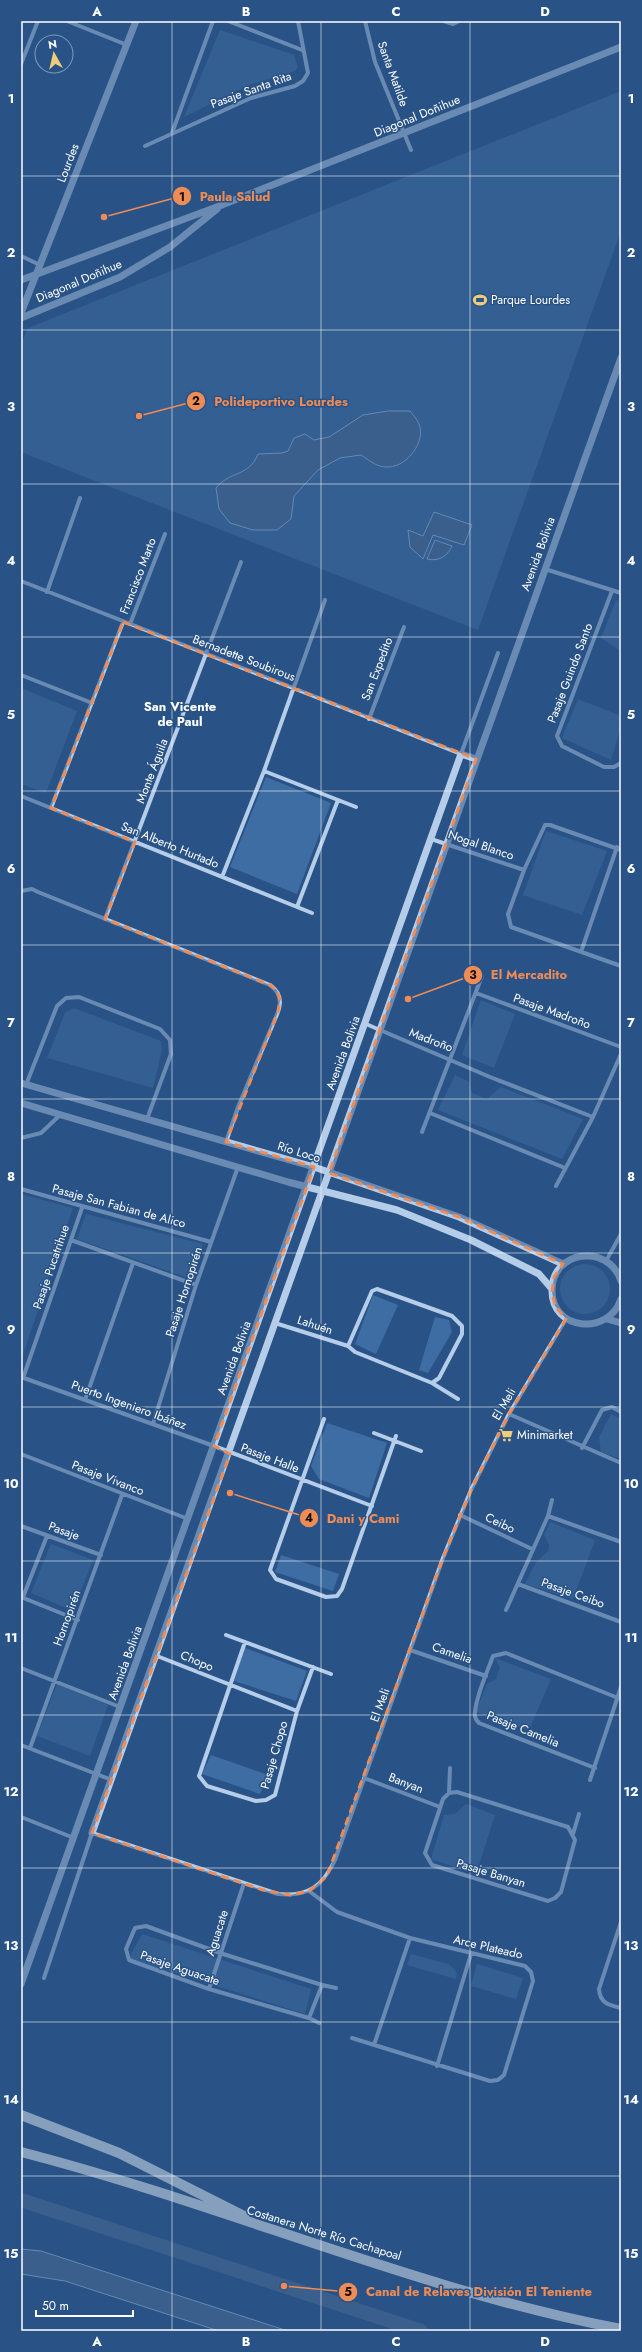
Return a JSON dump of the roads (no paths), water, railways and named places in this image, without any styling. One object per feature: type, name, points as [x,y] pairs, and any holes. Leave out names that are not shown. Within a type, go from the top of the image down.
[{"type":"main road","points":[[21,2115],[120,2153],[276,2232]]},
{"type":"main road","name":"Costanera Norte Río Cachapoal","points":[[21,2152],[502,2302],[559,2317],[621,2329]]},
{"type":"street","points":[[21,64],[38,21]]},
{"type":"street","points":[[67,21],[126,45]]},
{"type":"street","name":"Lourdes","points":[[21,313],[136,21]]},
{"type":"street","points":[[172,133],[213,21]]},
{"type":"street","points":[[228,21],[302,50]]},
{"type":"street","name":"Pasaje Santa Rita","points":[[145,146],[251,98],[295,86],[303,81],[308,73],[302,50],[298,21]]},
{"type":"street","name":"Santa Matilde","points":[[365,21],[376,62],[410,150]]},
{"type":"street","points":[[444,21],[453,24],[459,21]]},
{"type":"street","name":"Diagonal Doñihue","points":[[21,280],[222,205],[621,47]]},
{"type":"street","name":"Diagonal Doñihue","points":[[21,318],[120,278],[170,247],[222,205]]},
{"type":"street","points":[[21,256],[40,265]]},
{"type":"street","name":"Avenida Bolivia","points":[[44,1978],[92,1833],[230,1454],[322,1190],[621,358]]},
{"type":"street","points":[[47,592],[80,498]]},
{"type":"street","name":"Francisco Marto","points":[[130,624],[165,534]]},
{"type":"street","name":"Monte Águila","points":[[105,919],[207,655],[241,562]]},
{"type":"street","points":[[544,569],[621,593]]},
{"type":"street","name":"Bernadette Soubirous","points":[[21,581],[461,754]]},
{"type":"street","name":"Pasaje Guindo Santo","points":[[612,591],[557,736],[562,746],[604,767],[614,767],[621,763]]},
{"type":"street","points":[[222,877],[264,770],[325,600]]},
{"type":"street","points":[[52,808],[123,622]]},
{"type":"street","name":"San Expedito","points":[[369,719],[404,627]]},
{"type":"street","points":[[476,759],[461,754],[498,653]]},
{"type":"street","points":[[21,675],[92,703]]},
{"type":"street","name":"Avenida Bolivia","points":[[21,1984],[366,1024],[461,754]]},
{"type":"street","points":[[264,770],[356,807]]},
{"type":"street","name":"San Alberto Hurtado","points":[[21,796],[312,912]]},
{"type":"street","points":[[297,907],[338,800]]},
{"type":"street","name":"Nogal Blanco","points":[[581,952],[511,927],[508,914],[524,870],[545,826],[550,825],[619,849]]},
{"type":"street","name":"Nogal Blanco","points":[[431,839],[524,870]]},
{"type":"street","points":[[619,849],[581,952],[621,966]]},
{"type":"street","points":[[21,891],[32,889],[270,985],[277,990],[280,1000],[278,1012],[238,1107],[226,1142]]},
{"type":"street","points":[[422,1132],[452,1059],[482,976]]},
{"type":"street","name":"Pasaje Madroño","points":[[476,993],[621,1047]]},
{"type":"street","points":[[23,1084],[57,1006],[64,999],[79,997],[160,1029],[170,1040],[171,1054],[147,1119]]},
{"type":"street","name":"Madroño","points":[[366,1024],[380,1032],[452,1059],[490,1077],[593,1117]]},
{"type":"street","points":[[556,1186],[593,1117],[621,1054]]},
{"type":"street","name":"Río Loco","points":[[23,1084],[329,1172],[459,1217],[563,1264]]},
{"type":"street","points":[[21,1103],[307,1187],[397,1210],[465,1238],[539,1274],[552,1289]]},
{"type":"street","points":[[430,1113],[565,1168]]},
{"type":"street","points":[[21,1138],[41,1133],[60,1114]]},
{"type":"street","name":"Pasaje Hornopirén","points":[[152,1424],[196,1285],[238,1167]]},
{"type":"street","name":"Pasaje San Fabian de Alico","points":[[21,1189],[82,1208],[211,1242]]},
{"type":"street","name":"Pasaje Pucatrihue","points":[[22,1377],[82,1208]]},
{"type":"street","points":[[606,1261],[621,1234]]},
{"type":"street","points":[[71,1240],[196,1285]]},
{"type":"street","points":[[621,1280],[616,1270],[606,1261],[596,1256],[582,1255],[563,1264],[556,1274],[552,1289],[555,1306],[566,1319],[587,1325],[607,1319],[616,1310],[621,1299]]},
{"type":"street","points":[[85,1400],[133,1263]]},
{"type":"street","points":[[348,1346],[372,1292],[376,1289],[452,1316],[462,1326],[462,1334],[439,1378],[432,1383]]},
{"type":"street","name":"El Meli","points":[[309,1891],[327,1876],[364,1778],[442,1558],[477,1476],[509,1414],[566,1319]]},
{"type":"street","points":[[607,1319],[621,1324]]},
{"type":"street","name":"Lahuén","points":[[275,1323],[348,1346],[354,1352],[432,1383],[458,1399]]},
{"type":"street","name":"Puerto Ingeniero Ibáñez","points":[[22,1377],[214,1446],[230,1454]]},
{"type":"street","points":[[582,1448],[602,1410],[606,1407],[621,1412]]},
{"type":"street","points":[[509,1414],[582,1448],[621,1463]]},
{"type":"street","points":[[324,1419],[303,1481],[270,1566],[271,1574],[276,1579],[326,1597],[337,1596],[342,1589],[396,1438]]},
{"type":"street","points":[[374,1433],[396,1438],[421,1451]]},
{"type":"street","name":"Pasaje Vivanco","points":[[21,1454],[122,1495],[188,1519]]},
{"type":"street","name":"Pasaje Halle","points":[[230,1454],[372,1506]]},
{"type":"street","name":"Hornopirén","points":[[30,1748],[78,1620],[122,1495]]},
{"type":"street","points":[[506,1610],[548,1516],[552,1500]]},
{"type":"street","name":"Ceibo","points":[[460,1515],[532,1549]]},
{"type":"street","points":[[548,1516],[621,1542]]},
{"type":"street","name":"Pasaje","points":[[21,1526],[101,1555]]},
{"type":"street","points":[[47,1536],[22,1597],[78,1620]]},
{"type":"street","name":"Pasaje Ceibo","points":[[518,1584],[621,1622]]},
{"type":"street","points":[[226,1635],[331,1674]]},
{"type":"street","name":"Pasaje Chopo","points":[[245,1642],[199,1776],[207,1786],[256,1801],[266,1800],[275,1795],[297,1711],[313,1667]]},
{"type":"street","name":"Camelia","points":[[410,1650],[486,1676]]},
{"type":"street","name":"Pasaje Camelia","points":[[595,1768],[479,1723],[475,1712],[486,1676],[493,1656],[506,1653],[618,1698]]},
{"type":"street","name":"Chopo","points":[[157,1656],[229,1686]]},
{"type":"street","points":[[21,1668],[121,1707]]},
{"type":"street","name":"Pasaje Chopo","points":[[229,1686],[297,1711]]},
{"type":"street","points":[[590,1780],[621,1687]]},
{"type":"street","points":[[21,1745],[112,1780]]},
{"type":"street","points":[[450,1768],[449,1793],[457,1792],[568,1827],[573,1834]]},
{"type":"street","name":"Banyan","points":[[364,1778],[440,1807]]},
{"type":"street","name":"Pasaje Banyan","points":[[449,1793],[443,1798],[425,1853],[432,1865],[548,1901],[555,1898],[561,1892],[575,1840],[573,1834],[579,1814]]},
{"type":"street","points":[[21,1817],[74,1838]]},
{"type":"street","points":[[92,1833],[278,1894],[299,1894],[309,1891]]},
{"type":"street","name":"Aguacate","points":[[209,1989],[244,1883]]},
{"type":"street","name":"Arce Plateado","points":[[309,1891],[337,1912],[410,1938],[525,1966],[531,1972],[533,1981],[504,2075],[498,2080],[490,2081],[437,2066]]},
{"type":"street","points":[[621,1922],[599,1989],[600,1998],[606,2004],[621,2008]]},
{"type":"street","name":"Pasaje Aguacate","points":[[319,2023],[309,2018],[209,1989],[129,1960],[126,1949],[135,1928],[140,1926],[220,1953],[336,1988]]},
{"type":"street","points":[[374,2045],[410,1938]]},
{"type":"street","points":[[352,2038],[437,2066],[471,1954]]},
{"type":"street","points":[[309,2018],[322,1985]]},
{"type":"waterway","points":[[21,2200],[421,2331]]},
{"type":"place","name":"Paula Salud","points":[[104,217]]},
{"type":"place","name":"Parque Lourdes","points":[[480,300]]},
{"type":"place","name":"Polideportivo Lourdes","points":[[139,416]]},
{"type":"place","name":"El Mercadito","points":[[408,999]]},
{"type":"place","name":"Minimarket","points":[[506,1435]]},
{"type":"place","name":"Dani y Cami","points":[[230,1493]]},
{"type":"place","name":"Canal de Relaves División El Teniente","points":[[284,2286]]},
{"type":"district","name":"San Vicente de Paul","points":[[180,714]]}]
